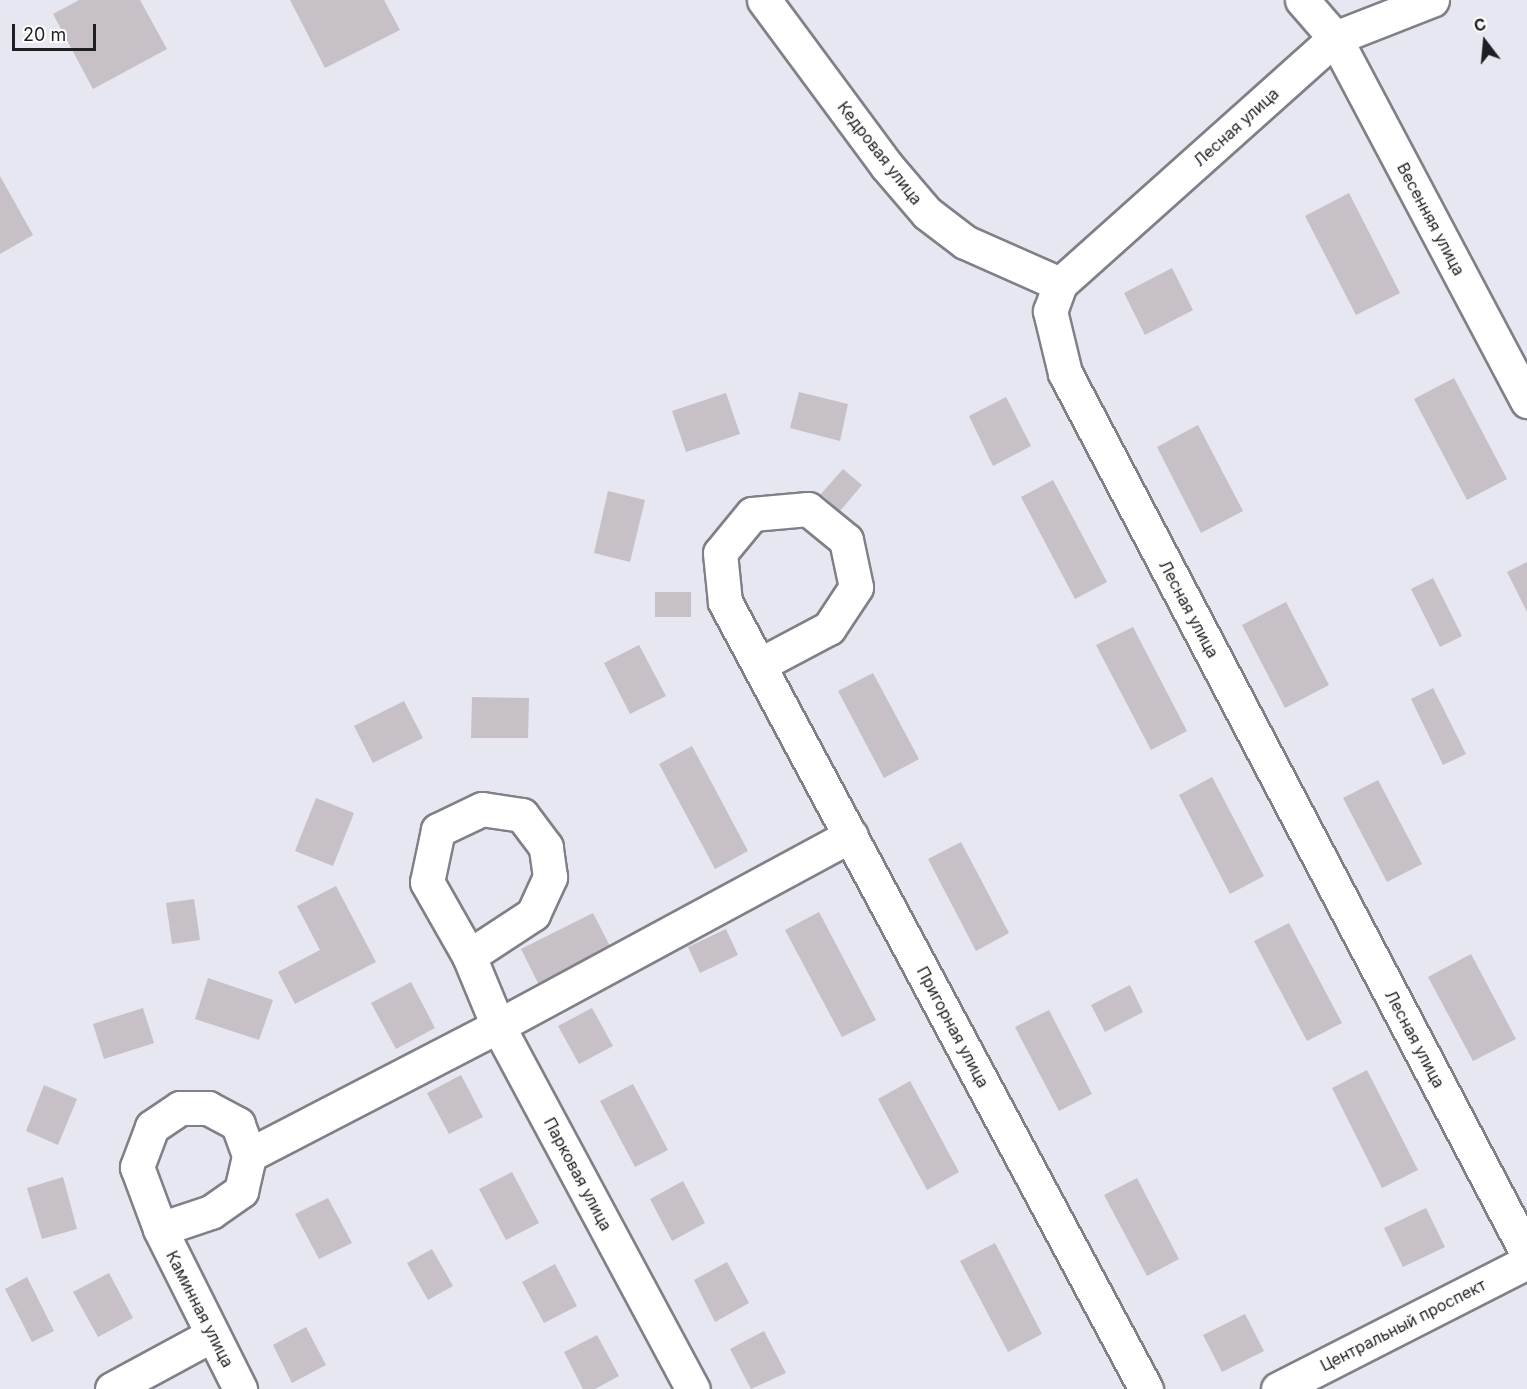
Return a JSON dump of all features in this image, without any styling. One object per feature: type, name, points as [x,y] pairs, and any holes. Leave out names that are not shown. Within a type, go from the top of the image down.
[{"type":"street","name":"Кедровая улица","points":[[764,0],[886,165],[927,213],[965,242],[1060,284]]},
{"type":"street","name":"Весенняя улица","points":[[1302,0],[1335,38],[1527,401]]},
{"type":"street","points":[[1335,38],[1432,0]]},
{"type":"street","name":"Лесная улица","points":[[1335,38],[1060,284],[1050,310],[1065,373],[1527,1253]]},
{"type":"street","name":"Пригорная улица","points":[[759,665],[829,628],[856,587],[846,540],[808,509],[752,514],[720,552],[725,602],[1146,1389]]},
{"type":"street","name":"Парковая улица","points":[[469,956],[533,914],[550,878],[546,847],[522,815],[482,809],[438,830],[427,882],[469,956],[498,1026],[693,1389]]},
{"type":"street","points":[[249,1155],[498,1026],[851,835]]},
{"type":"street","name":"Каминная улица","points":[[160,1229],[212,1212],[241,1191],[249,1155],[238,1124],[208,1108],[180,1108],[152,1127],[137,1167],[160,1229],[240,1389]]},
{"type":"street","name":"Центральный проспект","points":[[1278,1389],[1527,1262]]},
{"type":"street","points":[[112,1389],[212,1335]]},
{"type":"building","points":[[79,0],[140,0],[167,49],[93,89],[53,14]]},
{"type":"building","points":[[290,0],[384,0],[400,30],[325,68]]},
{"type":"building","points":[[0,176],[33,235],[0,254]]},
{"type":"building","points":[[1349,193],[1400,293],[1356,315],[1305,216]]},
{"type":"building","points":[[1172,268],[1193,310],[1145,335],[1124,293]]},
{"type":"building","points":[[1454,378],[1507,479],[1467,500],[1414,399]]},
{"type":"building","points":[[799,392],[848,404],[840,441],[790,428]]},
{"type":"building","points":[[726,393],[740,434],[686,452],[672,411]]},
{"type":"building","points":[[1006,397],[1031,446],[993,466],[969,416]]},
{"type":"building","points":[[1198,425],[1243,511],[1201,533],[1157,447]]},
{"type":"building","points":[[843,469],[862,485],[840,511],[821,494]]},
{"type":"building","points":[[1053,480],[1107,582],[1075,599],[1021,497]]},
{"type":"building","points":[[608,491],[645,500],[630,562],[594,553]]},
{"type":"building","points":[[1527,562],[1527,612],[1507,572]]},
{"type":"building","points":[[1433,578],[1462,636],[1440,647],[1411,589]]},
{"type":"building","points":[[655,592],[691,592],[691,617],[655,617]]},
{"type":"building","points":[[1286,602],[1329,685],[1285,708],[1242,625]]},
{"type":"building","points":[[1133,627],[1187,731],[1151,750],[1096,645]]},
{"type":"building","points":[[639,645],[666,696],[630,714],[604,663]]},
{"type":"building","points":[[873,673],[919,759],[884,778],[838,691]]},
{"type":"building","points":[[1433,688],[1466,754],[1443,765],[1411,699]]},
{"type":"building","points":[[472,697],[529,698],[528,738],[471,738]]},
{"type":"building","points":[[404,701],[423,738],[373,763],[354,726]]},
{"type":"building","points":[[692,746],[748,851],[715,869],[659,764]]},
{"type":"building","points":[[1212,777],[1264,876],[1230,894],[1179,795]]},
{"type":"building","points":[[1378,780],[1422,864],[1387,882],[1343,798]]},
{"type":"building","points":[[316,798],[354,813],[333,866],[295,851]]},
{"type":"building","points":[[961,842],[1009,933],[976,951],[928,859]]},
{"type":"building","points":[[336,886],[376,962],[295,1004],[278,972],[320,950],[297,906]]},
{"type":"building","points":[[194,899],[200,940],[172,944],[166,903]]},
{"type":"building","points":[[819,912],[876,1020],[842,1037],[785,930]]},
{"type":"building","points":[[593,913],[612,950],[540,987],[521,949]]},
{"type":"building","points":[[1289,923],[1342,1023],[1307,1041],[1254,941]]},
{"type":"building","points":[[726,929],[738,955],[700,973],[688,947]]},
{"type":"building","points":[[1471,954],[1516,1039],[1473,1061],[1428,977]]},
{"type":"building","points":[[208,978],[273,1000],[259,1040],[195,1019]]},
{"type":"building","points":[[411,982],[435,1028],[396,1049],[371,1003]]},
{"type":"building","points":[[1130,985],[1143,1012],[1105,1032],[1091,1005]]},
{"type":"building","points":[[143,1008],[154,1043],[104,1059],[93,1024]]},
{"type":"building","points":[[592,1008],[613,1046],[579,1064],[558,1026]]},
{"type":"building","points":[[1049,1010],[1092,1094],[1059,1111],[1015,1027]]},
{"type":"building","points":[[1367,1070],[1418,1170],[1382,1188],[1332,1088]]},
{"type":"building","points":[[461,1075],[483,1117],[449,1134],[427,1093]]},
{"type":"building","points":[[910,1081],[959,1172],[927,1190],[878,1099]]},
{"type":"building","points":[[633,1084],[668,1150],[635,1167],[600,1101]]},
{"type":"building","points":[[44,1085],[77,1099],[58,1145],[26,1131]]},
{"type":"building","points":[[512,1172],[539,1223],[506,1240],[479,1189]]},
{"type":"building","points":[[63,1177],[77,1229],[42,1239],[27,1188]]},
{"type":"building","points":[[1137,1178],[1179,1259],[1147,1276],[1104,1195]]},
{"type":"building","points":[[683,1181],[705,1223],[672,1241],[650,1199]]},
{"type":"building","points":[[328,1198],[352,1243],[319,1259],[295,1214]]},
{"type":"building","points":[[1426,1208],[1445,1247],[1403,1267],[1384,1228]]},
{"type":"building","points":[[995,1243],[1042,1334],[1008,1352],[960,1261]]},
{"type":"building","points":[[432,1249],[453,1286],[428,1300],[407,1263]]},
{"type":"building","points":[[727,1262],[749,1303],[715,1322],[694,1280]]},
{"type":"building","points":[[555,1264],[577,1306],[544,1323],[522,1282]]},
{"type":"building","points":[[109,1273],[133,1318],[98,1337],[73,1292]]},
{"type":"building","points":[[27,1277],[54,1331],[32,1342],[5,1289]]},
{"type":"building","points":[[1245,1314],[1264,1351],[1222,1372],[1203,1335]]},
{"type":"building","points":[[306,1327],[326,1365],[292,1383],[273,1345]]},
{"type":"building","points":[[764,1331],[786,1373],[751,1389],[730,1349]]},
{"type":"building","points":[[597,1335],[619,1376],[595,1389],[583,1389],[564,1352]]}]
